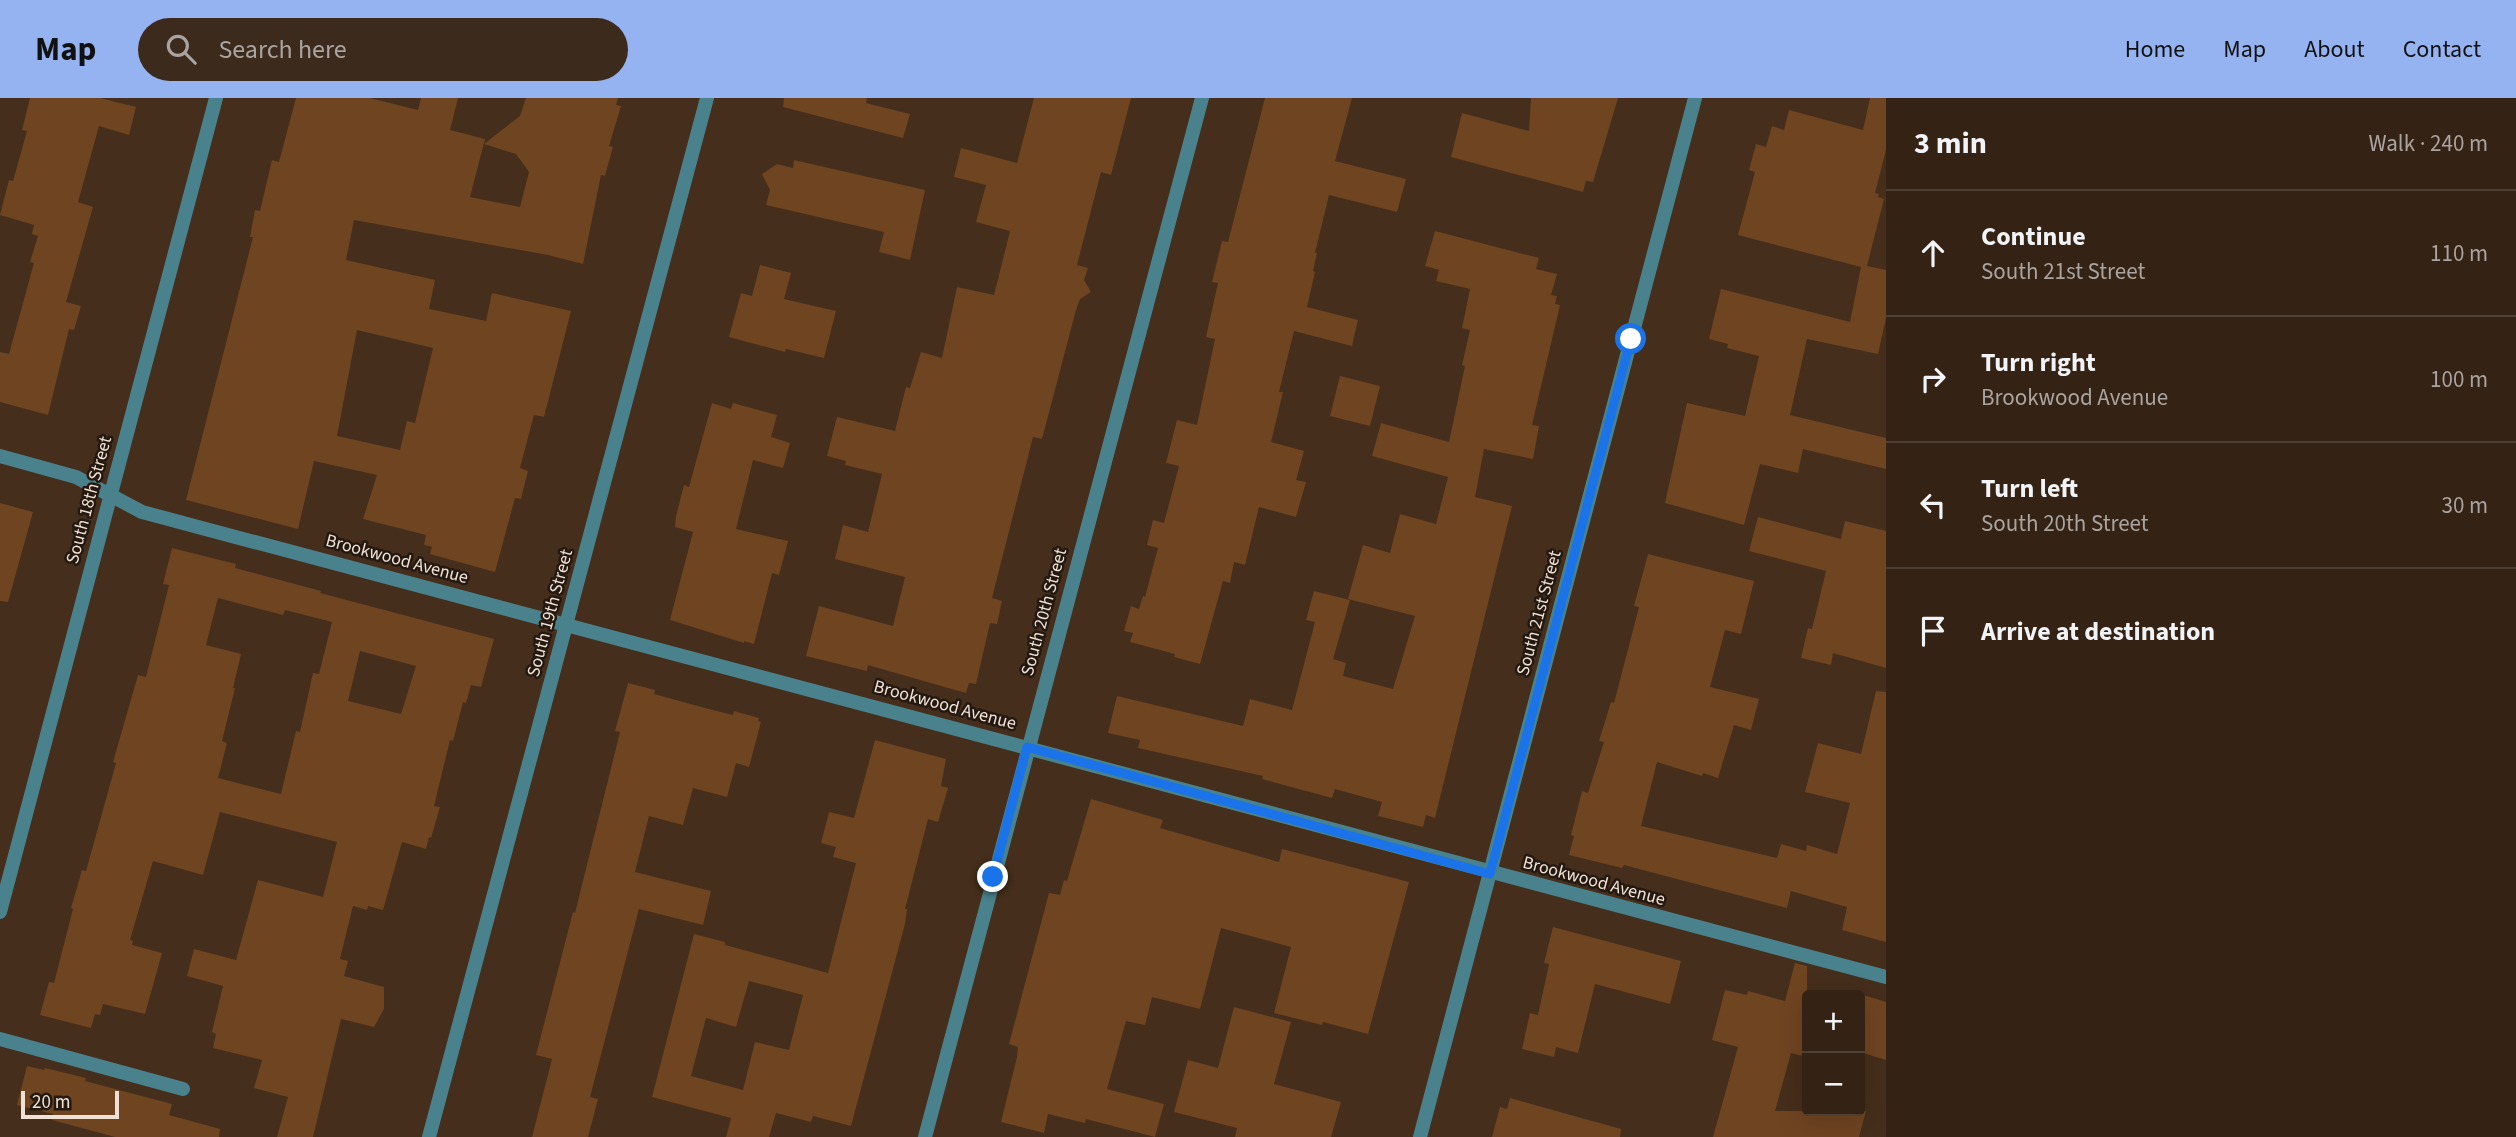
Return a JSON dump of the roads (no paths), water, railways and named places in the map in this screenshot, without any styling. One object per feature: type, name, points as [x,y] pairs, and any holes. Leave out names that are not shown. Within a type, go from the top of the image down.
[{"type":"street","name":"South 18th Street","points":[[0,912],[216,98]]},
{"type":"street","name":"South 19th Street","points":[[429,1137],[707,98]]},
{"type":"street","name":"South 20th Street","points":[[925,1137],[1202,98]]},
{"type":"street","name":"South 21st Street","points":[[1420,1137],[1695,98]]},
{"type":"street","name":"Brookwood Avenue","points":[[0,456],[76,477],[142,512],[1027,747],[1490,874],[1886,977]]},
{"type":"street","points":[[0,1039],[183,1089]]}]
